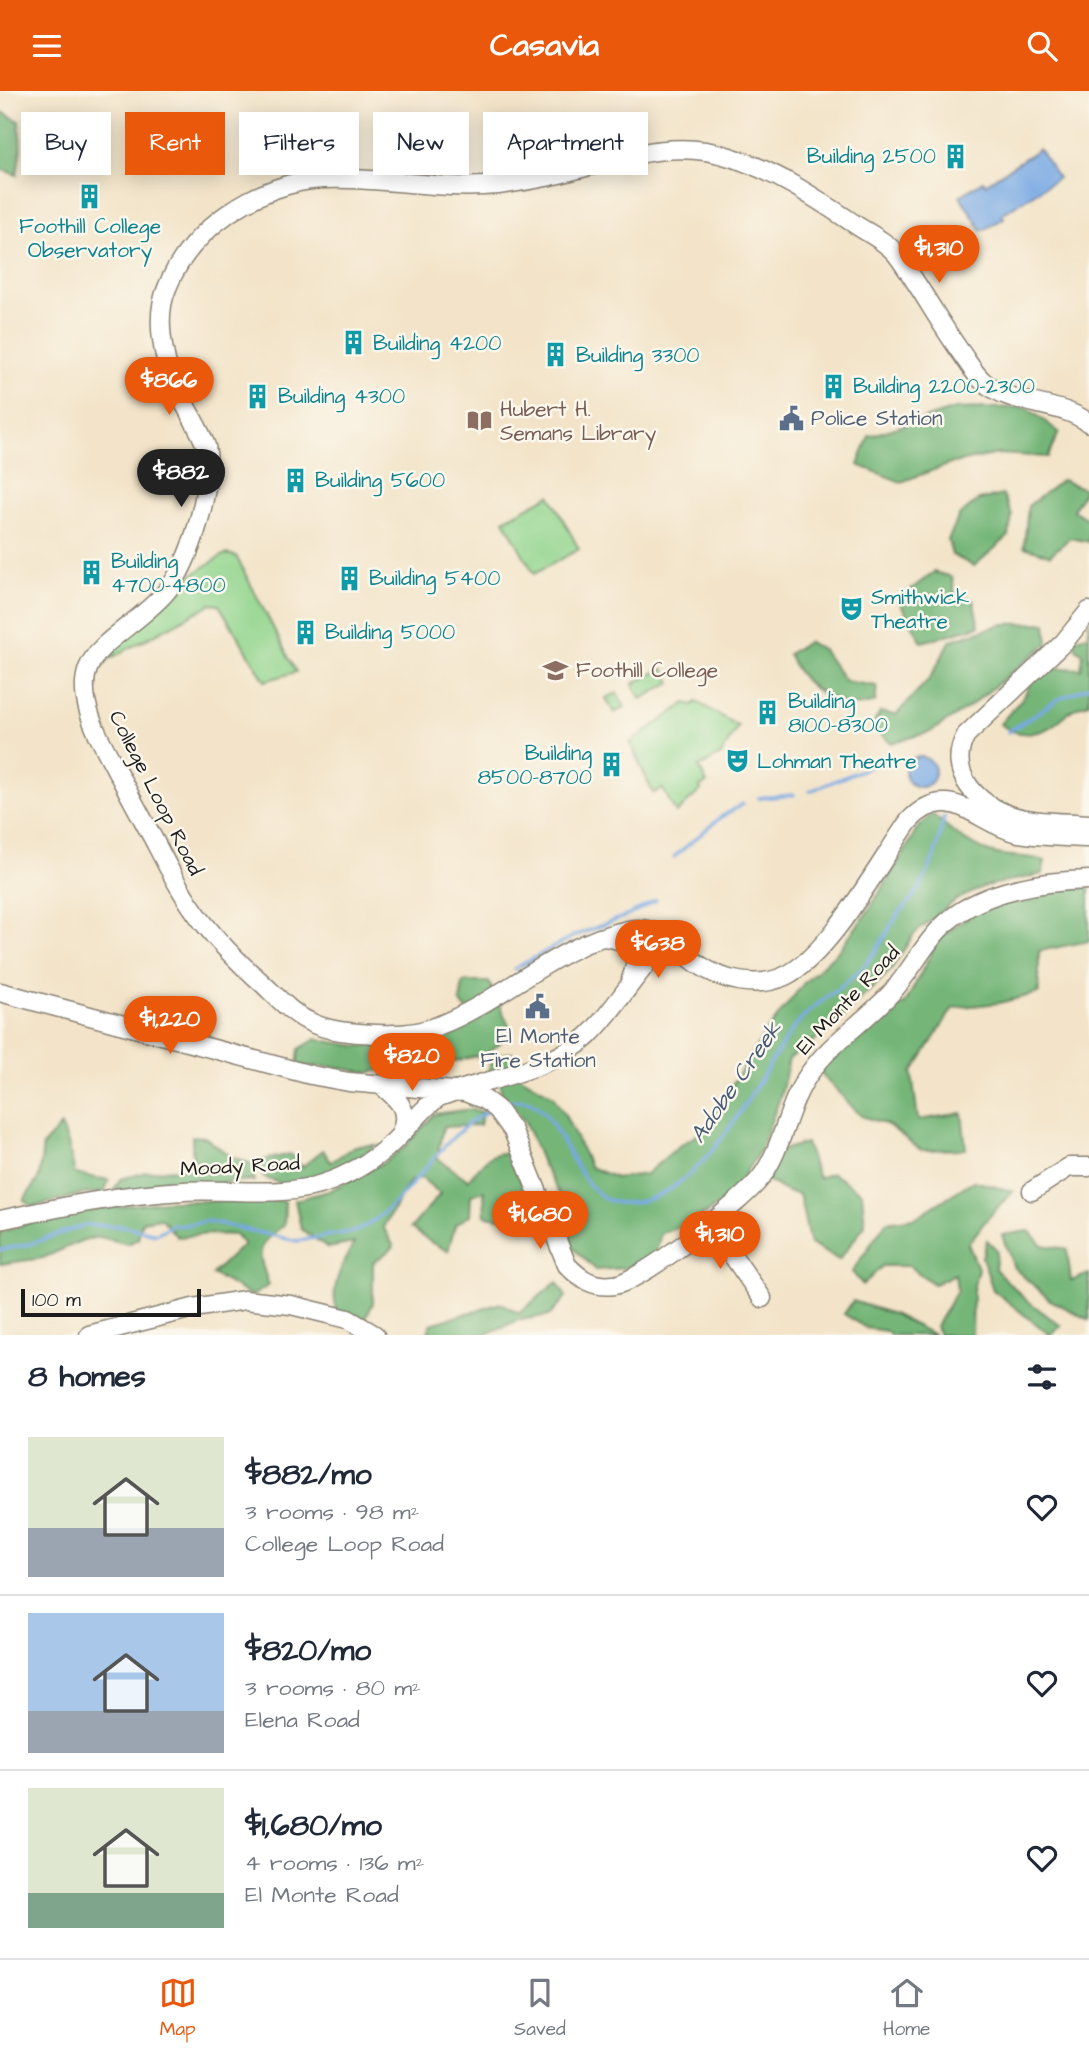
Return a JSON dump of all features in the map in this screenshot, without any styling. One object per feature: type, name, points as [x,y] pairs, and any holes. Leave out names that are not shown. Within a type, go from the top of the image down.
[{"type":"street","name":"College Loop Road","points":[[1089,423],[1066,410],[1013,397],[986,384],[959,350],[893,250],[794,186],[758,167],[717,153],[675,148],[646,151],[540,179],[476,187],[340,179],[303,181],[269,191],[244,204],[201,237],[177,267],[166,290],[161,316],[169,374],[201,433],[209,457],[208,478],[188,552],[172,584],[155,603],[100,648],[86,672],[85,684],[86,705],[93,726],[180,890],[223,947],[294,1012],[323,1027],[340,1030],[395,1034],[427,1030],[458,1017],[553,959],[604,937],[628,930],[650,930],[662,934],[687,956],[714,974],[748,982],[774,980],[790,973],[821,947],[909,821],[920,811],[935,804],[961,805],[988,821],[1017,832],[1089,838]]},
{"type":"street","points":[[1089,611],[1065,642],[966,735],[959,749],[958,762],[970,788],[1003,812],[1027,819],[1089,824]]},
{"type":"street","name":"El Monte Road","points":[[453,1092],[465,1092],[485,1100],[497,1109],[513,1131],[567,1265],[583,1280],[606,1286],[626,1282],[646,1272],[750,1190],[762,1176],[779,1143],[799,1091],[821,1059],[890,994],[948,922],[961,912],[1000,895],[1044,884],[1089,880]]},
{"type":"street","points":[[604,937],[623,941],[634,951],[635,968],[627,986]]},
{"type":"street","points":[[0,992],[141,1028],[284,1069],[349,1082],[453,1092],[543,1064],[564,1054],[587,1037],[660,949],[673,949],[687,956]]},
{"type":"street","points":[[494,1078],[504,1119]]},
{"type":"street","points":[[381,1085],[397,1098],[404,1109],[406,1119],[400,1136]]},
{"type":"street","name":"Moody Road","points":[[0,1220],[118,1198],[184,1191],[287,1191],[331,1182],[362,1166],[400,1136],[429,1103],[453,1092]]},
{"type":"street","points":[[1032,1191],[1069,1167],[1089,1167]]},
{"type":"street","points":[[710,1223],[762,1298]]},
{"type":"street","points":[[89,1335],[193,1308],[245,1300],[291,1305],[348,1319],[375,1335]]},
{"type":"green space","points":[[0,111],[19,121],[21,148],[17,175],[0,169]]},
{"type":"green space","points":[[1026,407],[1059,432],[1048,457],[998,454],[953,463],[901,482],[858,465],[869,436],[955,409]]},
{"type":"green space","points":[[1062,480],[1085,489],[1073,510],[1089,520],[1089,542],[1070,538],[1050,555],[1024,547],[1028,506]]},
{"type":"green space","points":[[550,495],[579,549],[534,574],[504,520]]},
{"type":"green space","points":[[1003,495],[1012,515],[1009,536],[974,566],[952,555],[948,540],[959,516],[979,500]]},
{"type":"green space","points":[[225,554],[236,556],[296,672],[265,681],[219,605],[211,604],[109,659],[104,665],[105,655],[182,581]]},
{"type":"green space","points":[[934,572],[952,577],[955,594],[973,600],[979,626],[922,642],[898,599]]},
{"type":"green space","points":[[1089,618],[1089,703],[1073,709],[1040,732],[1018,733],[1000,724],[1025,695],[1035,672],[1058,668],[1081,669],[1083,653],[1075,647],[1075,638],[1088,635]]},
{"type":"green space","points":[[1046,623],[1048,643],[969,707],[930,732],[891,743],[872,727],[880,712],[896,715],[930,678],[951,640],[1003,624]]},
{"type":"green space","points":[[808,642],[822,649],[845,681],[877,686],[875,702],[852,705],[831,699],[813,688],[799,673],[788,654]]},
{"type":"green space","points":[[663,668],[671,682],[641,699],[633,684]]},
{"type":"green space","points":[[617,693],[625,707],[614,713],[606,698]]},
{"type":"green space","points":[[697,702],[738,726],[721,755],[699,767],[707,783],[676,813],[663,789],[653,793],[630,743],[686,703],[693,705]]},
{"type":"green space","points":[[932,814],[978,848],[997,854],[1045,861],[1042,874],[986,886],[956,900],[914,934],[890,971],[826,1032],[789,1059],[780,1098],[760,1150],[729,1198],[692,1223],[661,1233],[655,1256],[626,1268],[596,1270],[572,1247],[567,1208],[542,1163],[525,1122],[501,1092],[500,1081],[488,1074],[492,1055],[512,1053],[521,1077],[552,1095],[565,1115],[590,1167],[616,1178],[646,1174],[679,1146],[702,1132],[766,1032],[804,983],[838,951],[868,911],[916,830]]},
{"type":"green space","points":[[1069,886],[1089,888],[1089,941],[1039,951],[1039,993],[999,1003],[953,1008],[912,1073],[918,1120],[962,1113],[966,1149],[921,1150],[888,1125],[861,1116],[819,1072],[851,1025],[905,1004],[939,938],[991,901]]},
{"type":"green space","points":[[463,982],[489,982],[511,1030],[498,1045],[485,1054],[456,1061],[423,1059],[369,1073],[335,1067],[297,1066],[299,1049],[316,1039],[359,1046],[389,1045],[419,1041],[462,1027],[475,1020],[460,1002]]},
{"type":"green space","points":[[472,1109],[482,1112],[480,1125],[443,1127],[437,1158],[468,1180],[495,1154],[509,1153],[518,1156],[527,1212],[512,1220],[485,1216],[484,1191],[471,1195],[470,1215],[455,1225],[448,1251],[411,1228],[440,1194],[422,1178],[410,1181],[383,1227],[394,1247],[373,1263],[373,1303],[364,1322],[337,1312],[336,1286],[341,1268],[354,1243],[328,1248],[301,1229],[295,1200],[329,1191],[381,1164],[404,1148],[434,1114]]},
{"type":"green space","points":[[61,1126],[75,1174],[109,1180],[104,1193],[83,1194],[32,1207],[24,1200],[39,1177],[43,1145]]},
{"type":"green space","points":[[192,1136],[205,1137],[230,1156],[254,1165],[254,1181],[232,1181],[211,1186],[114,1190],[120,1179],[146,1172],[193,1167]]},
{"type":"green space","points":[[806,1143],[818,1178],[832,1173],[862,1193],[865,1225],[839,1260],[810,1244],[799,1194],[787,1192],[765,1179],[775,1152]]},
{"type":"green space","points":[[377,1145],[345,1167],[287,1186],[263,1177],[260,1161],[290,1154],[302,1167],[323,1150],[331,1162],[355,1146]]},
{"type":"green space","points":[[973,1181],[1013,1191],[968,1244],[978,1268],[973,1290],[972,1335],[939,1335],[936,1326],[957,1290],[955,1274],[934,1284],[909,1266],[882,1266],[863,1285],[852,1272],[886,1222],[915,1218]]},
{"type":"green space","points":[[166,1201],[285,1201],[284,1225],[268,1239],[261,1251],[262,1265],[269,1285],[252,1296],[212,1274],[244,1244],[236,1235],[177,1237],[161,1218],[142,1221],[138,1239],[128,1244],[100,1237],[83,1240],[43,1258],[0,1264],[0,1232],[64,1213]]},
{"type":"green space","points":[[1029,1231],[1042,1245],[1067,1249],[1071,1281],[1089,1274],[1089,1320],[1050,1300],[1014,1268],[1002,1235]]},
{"type":"green space","points":[[987,1240],[997,1250],[995,1269],[1024,1298],[1061,1326],[1050,1335],[993,1290],[982,1257]]},
{"type":"green space","points":[[557,1282],[566,1297],[550,1315],[519,1320],[483,1335],[427,1335],[431,1324],[501,1303],[519,1313]]},
{"type":"green space","points":[[853,1301],[893,1314],[934,1335],[891,1335],[886,1331],[866,1328],[844,1314]]},
{"type":"water","points":[[1039,149],[1058,178],[1002,214],[1004,218],[982,231],[960,196],[983,181],[985,184]]},
{"type":"water","points":[[920,757],[931,761],[935,772],[931,783],[920,787],[909,783],[905,772],[909,761]]},
{"type":"waterway","name":"Adobe Creek","points":[[1008,732],[1057,700],[1089,686]]},
{"type":"waterway","points":[[810,791],[881,762]]},
{"type":"waterway","points":[[759,798],[794,795]]},
{"type":"waterway","points":[[674,857],[721,817],[743,804]]},
{"type":"waterway","name":"Adobe Creek","points":[[508,1102],[527,1101],[544,1113],[582,1176],[607,1199],[622,1203],[651,1199],[677,1185],[701,1164],[723,1137],[800,1020],[853,977],[871,958],[925,879],[944,817]]},
{"type":"waterway","points":[[514,969],[574,936],[629,915],[656,900]]},
{"type":"waterway","name":"Adobe Creek","points":[[0,1250],[30,1244],[85,1225],[124,1226],[156,1234],[174,1224],[179,1226],[207,1221],[297,1241],[356,1231],[391,1206],[451,1140],[486,1112]]},
{"type":"place","name":"Building 2500","points":[[956,156]]},
{"type":"place","name":"Foothill College Observatory","points":[[90,197]]},
{"type":"place","name":"Building 4200","points":[[353,343]]},
{"type":"place","name":"Building 3300","points":[[556,355]]},
{"type":"place","name":"Building 2200–2300","points":[[833,386]]},
{"type":"place","name":"Building 4300","points":[[258,396]]},
{"type":"place","name":"Police Station","points":[[791,418]]},
{"type":"place","name":"Hubert H. Semans Library","points":[[480,421]]},
{"type":"place","name":"Building 5600","points":[[295,480]]},
{"type":"place","name":"Building 4700–4800","points":[[91,573]]},
{"type":"place","name":"Building 5400","points":[[349,578]]},
{"type":"place","name":"Smithwick Theatre","points":[[851,609]]},
{"type":"place","name":"Building 5000","points":[[305,632]]},
{"type":"place","name":"Foothill College","points":[[556,670]]},
{"type":"place","name":"Building 8100–8300","points":[[768,713]]},
{"type":"place","name":"Lohman Theatre","points":[[737,761]]},
{"type":"place","name":"Building 8500–8700","points":[[612,765]]},
{"type":"place","name":"El Monte Fire Station","points":[[538,1007]]}]
